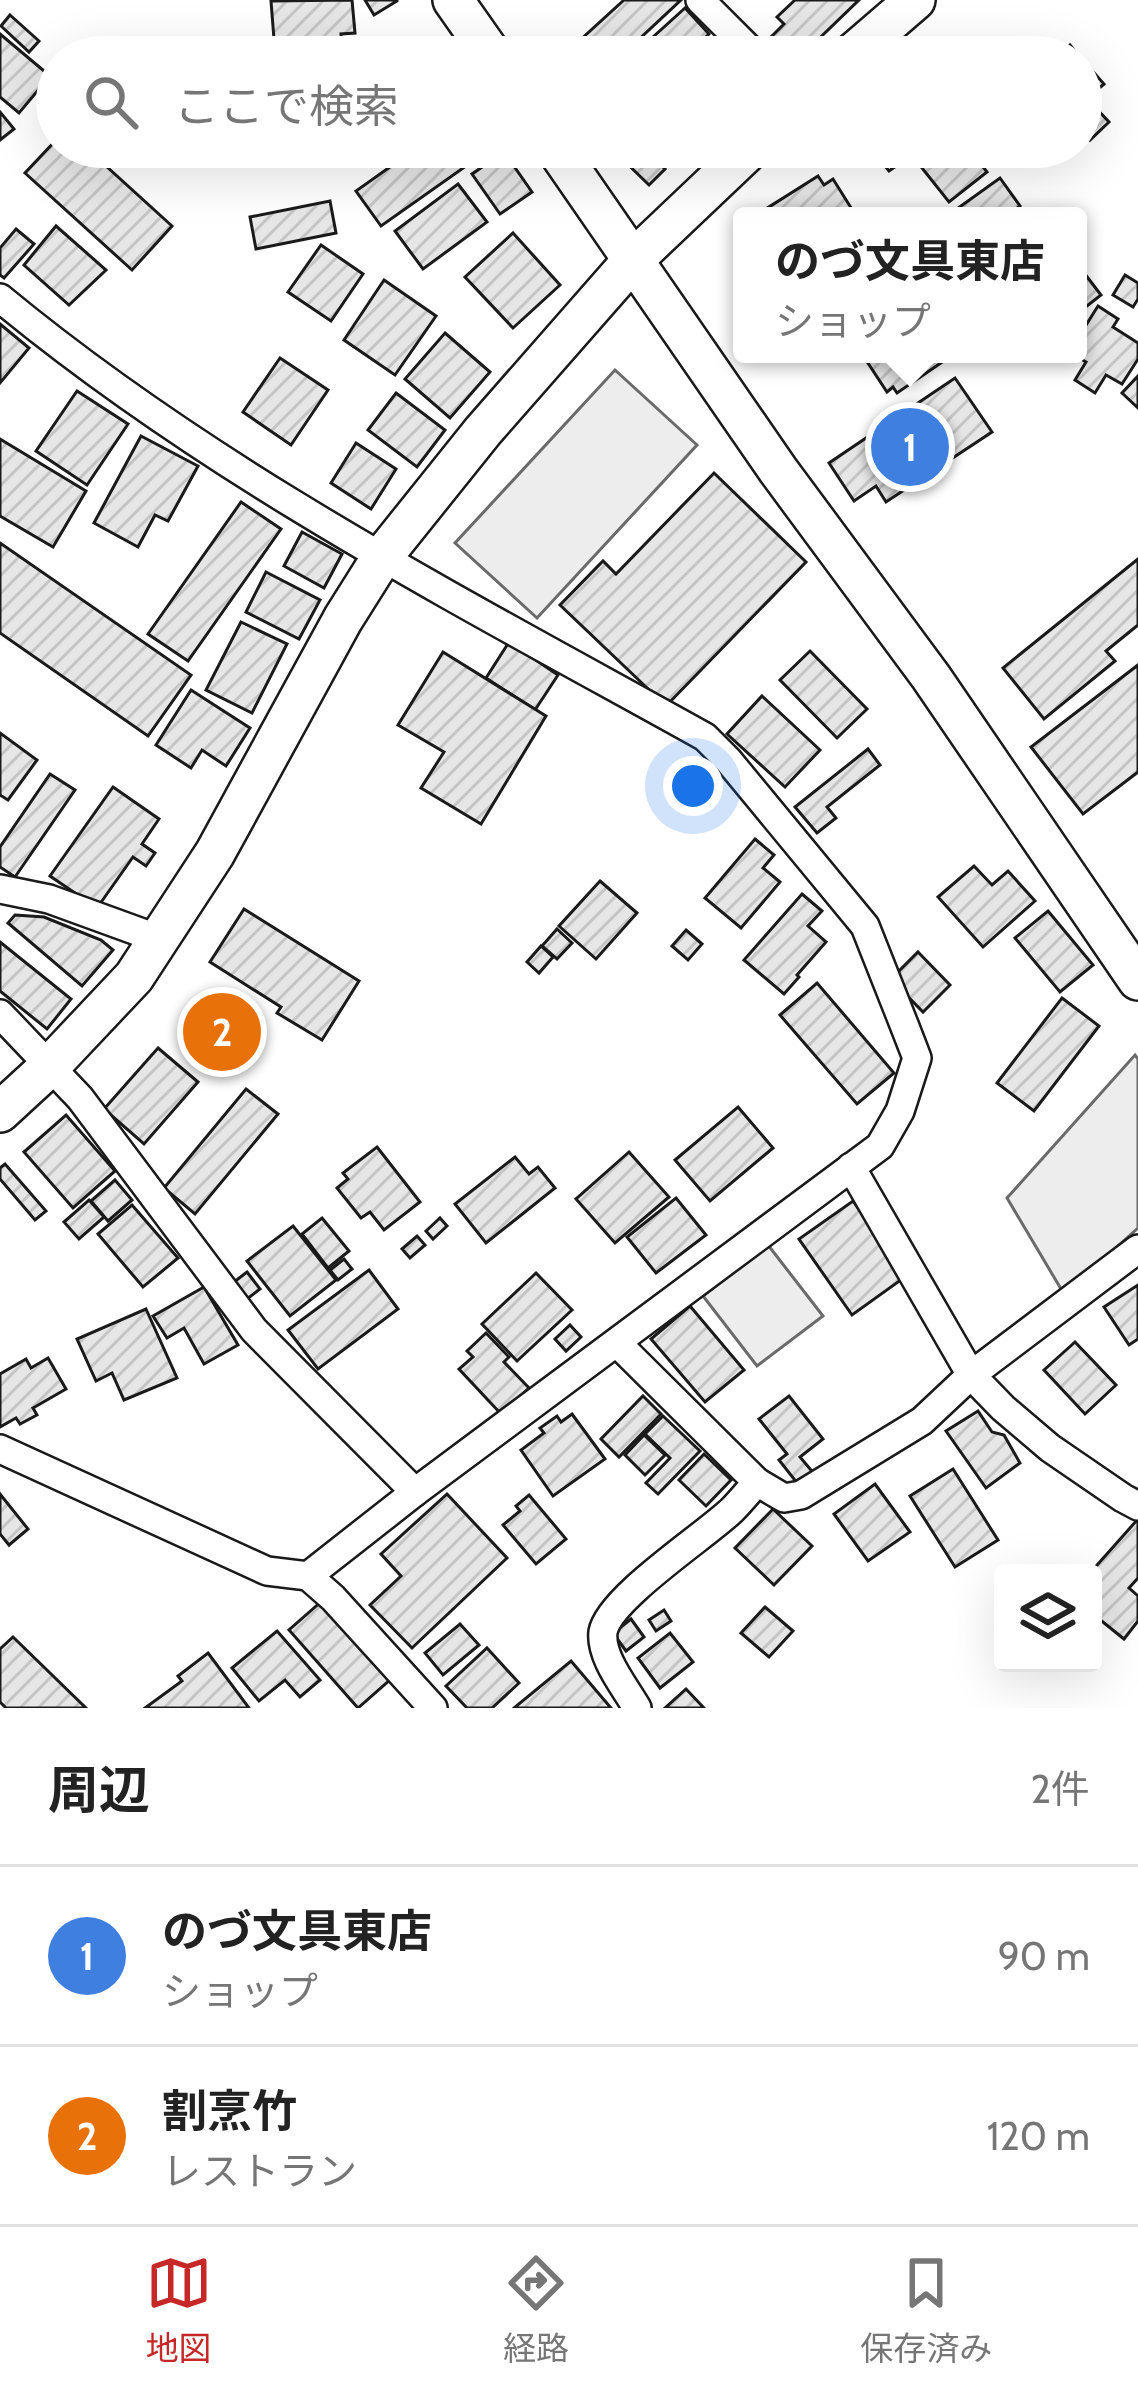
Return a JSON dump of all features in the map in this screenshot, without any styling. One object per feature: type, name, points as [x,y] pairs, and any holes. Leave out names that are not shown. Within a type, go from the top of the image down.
[{"type":"street","points":[[454,0],[479,36]]},
{"type":"street","points":[[700,0],[736,36]]},
{"type":"street","points":[[873,36],[915,0]]},
{"type":"street","points":[[569,168],[778,470],[931,677],[1138,980]]},
{"type":"street","points":[[0,1112],[134,977],[214,854],[382,557],[483,431],[633,260],[730,168]]},
{"type":"street","points":[[0,298],[212,453],[382,557],[705,737],[865,926],[916,1058],[900,1112],[880,1146],[308,1576]]},
{"type":"street","points":[[0,889],[49,899],[158,939]]},
{"type":"street","points":[[0,1014],[80,1098],[254,1330],[416,1492]]},
{"type":"street","points":[[851,1167],[971,1375],[1050,1448],[1138,1506]]},
{"type":"street","points":[[618,1344],[758,1482],[784,1498],[801,1495],[922,1420],[971,1375],[1138,1249]]},
{"type":"street","points":[[0,1450],[267,1571],[308,1576],[433,1708]]},
{"type":"street","points":[[637,1708],[608,1658],[602,1635],[609,1615],[730,1512],[758,1482]]},
{"type":"shaded area","points":[[615,370],[697,445],[537,618],[455,543]]},
{"type":"shaded area","points":[[1135,1055],[1138,1228],[1064,1294],[1007,1198]]},
{"type":"shaded area","points":[[768,1245],[823,1316],[757,1366],[703,1296]]},
{"type":"building","points":[[352,0],[355,33],[274,36],[271,1]]},
{"type":"building","points":[[365,0],[397,0],[397,1],[374,15]]},
{"type":"building","points":[[624,0],[681,0],[642,36],[585,36]]},
{"type":"building","points":[[795,0],[859,0],[822,36],[772,36],[784,24],[777,17]]},
{"type":"building","points":[[685,8],[709,34],[707,36],[654,36]]},
{"type":"building","points":[[10,15],[36,38],[36,44],[29,52],[1,26]]},
{"type":"building","points":[[0,34],[36,64],[36,93],[19,113],[0,97]]},
{"type":"building","points":[[0,112],[14,129],[0,140]]},
{"type":"building","points":[[36,161],[36,168],[108,168],[172,226],[132,270],[25,173]]},
{"type":"building","points":[[388,168],[463,168],[381,226],[356,191]]},
{"type":"building","points":[[481,168],[515,168],[532,192],[500,214],[472,174]]},
{"type":"building","points":[[632,168],[665,169],[649,185]]},
{"type":"building","points":[[922,168],[984,168],[987,172],[949,202]]},
{"type":"building","points":[[818,176],[824,185],[833,179],[850,207],[769,207]]},
{"type":"building","points":[[1000,178],[1020,206],[1019,207],[960,207]]},
{"type":"building","points":[[458,184],[487,222],[423,269],[395,231]]},
{"type":"building","points":[[330,201],[336,233],[256,249],[250,217]]},
{"type":"building","points":[[56,226],[106,270],[69,305],[24,265]]},
{"type":"building","points":[[16,229],[34,244],[4,278],[0,248]]},
{"type":"building","points":[[513,233],[560,285],[513,328],[465,277]]},
{"type":"building","points":[[321,245],[363,274],[331,321],[288,292]]},
{"type":"building","points":[[1125,275],[1138,283],[1133,307],[1113,295]]},
{"type":"building","points":[[1087,277],[1101,295],[1087,306]]},
{"type":"building","points":[[384,280],[436,316],[395,375],[344,340]]},
{"type":"building","points":[[1098,306],[1118,319],[1113,327],[1138,343],[1138,359],[1122,384],[1106,375],[1095,393],[1075,380],[1087,363],[1087,324]]},
{"type":"building","points":[[0,324],[29,348],[0,383]]},
{"type":"building","points":[[445,333],[490,372],[450,418],[405,379]]},
{"type":"building","points":[[280,358],[328,390],[291,445],[243,412]]},
{"type":"building","points":[[868,363],[941,363],[897,393],[893,387],[887,392]]},
{"type":"building","points":[[1138,376],[1138,408],[1122,393]]},
{"type":"building","points":[[955,378],[992,432],[886,502],[876,486],[854,501],[829,463]]},
{"type":"building","points":[[77,391],[128,424],[87,485],[36,451]]},
{"type":"building","points":[[396,393],[445,430],[417,467],[368,430]]},
{"type":"building","points":[[141,436],[198,466],[168,521],[155,515],[138,547],[94,523]]},
{"type":"building","points":[[0,439],[86,491],[53,547],[0,516]]},
{"type":"building","points":[[356,443],[396,469],[371,509],[331,483]]},
{"type":"building","points":[[714,473],[806,562],[666,706],[560,605],[603,561],[616,574]]},
{"type":"building","points":[[241,502],[281,529],[188,661],[148,634]]},
{"type":"building","points":[[302,532],[342,554],[324,588],[284,566]]},
{"type":"building","points":[[0,543],[191,675],[148,736],[0,633]]},
{"type":"building","points":[[1138,559],[1138,625],[1106,651],[1115,661],[1044,719],[1003,668]]},
{"type":"building","points":[[266,572],[320,600],[299,639],[246,612]]},
{"type":"building","points":[[241,622],[287,644],[252,713],[206,690]]},
{"type":"building","points":[[509,642],[558,675],[535,710],[486,678]]},
{"type":"building","points":[[810,651],[867,709],[837,738],[780,680]]},
{"type":"building","points":[[443,652],[546,716],[481,824],[421,788],[444,752],[398,725]]},
{"type":"building","points":[[1138,665],[1138,772],[1083,814],[1031,747]]},
{"type":"building","points":[[191,690],[250,728],[226,766],[202,750],[191,768],[156,745]]},
{"type":"building","points":[[762,696],[820,750],[785,787],[727,734]]},
{"type":"building","points":[[0,733],[37,760],[8,800],[0,795]]},
{"type":"building","points":[[868,749],[880,765],[827,807],[836,818],[817,833],[795,807]]},
{"type":"building","points":[[50,774],[75,790],[15,877],[0,867],[0,847]]},
{"type":"building","points":[[113,787],[159,819],[142,844],[155,853],[146,866],[133,857],[97,908],[50,876]]},
{"type":"building","points":[[755,839],[774,855],[763,868],[780,882],[741,928],[705,898]]},
{"type":"building","points":[[974,866],[992,885],[1008,871],[1035,901],[983,947],[938,897]]},
{"type":"building","points":[[600,881],[637,913],[596,959],[559,926]]},
{"type":"building","points":[[802,894],[822,911],[808,926],[826,942],[784,994],[744,960]]},
{"type":"building","points":[[244,909],[359,981],[322,1040],[277,1013],[281,1007],[210,962]]},
{"type":"building","points":[[1048,911],[1093,965],[1060,992],[1015,938]]},
{"type":"building","points":[[15,915],[44,917],[101,940],[113,950],[82,986],[8,923]]},
{"type":"building","points":[[557,929],[572,943],[557,959],[542,946]]},
{"type":"building","points":[[686,930],[702,944],[688,960],[672,946]]},
{"type":"building","points":[[0,942],[71,999],[47,1029],[0,991]]},
{"type":"building","points":[[541,946],[553,957],[539,973],[527,962]]},
{"type":"building","points":[[918,952],[950,985],[923,1012],[891,979]]},
{"type":"building","points":[[817,983],[894,1073],[857,1104],[780,1015]]},
{"type":"building","points":[[207,996],[263,1030],[238,1070],[227,1063],[222,1069],[197,1054],[205,1042],[186,1030]]},
{"type":"building","points":[[1062,998],[1099,1026],[1034,1111],[997,1083]]},
{"type":"building","points":[[158,1048],[198,1082],[144,1144],[104,1109]]},
{"type":"building","points":[[246,1089],[278,1114],[195,1214],[164,1188]]},
{"type":"building","points":[[738,1107],[773,1148],[710,1201],[675,1160]]},
{"type":"building","points":[[66,1115],[115,1171],[73,1208],[24,1152]]},
{"type":"building","points":[[377,1147],[420,1202],[384,1230],[370,1212],[361,1218],[337,1188],[348,1179],[343,1173]]},
{"type":"building","points":[[629,1152],[669,1197],[615,1243],[576,1199]]},
{"type":"building","points":[[515,1157],[529,1174],[538,1167],[555,1188],[486,1243],[455,1204]]},
{"type":"building","points":[[5,1164],[46,1211],[35,1220],[0,1179]]},
{"type":"building","points":[[115,1180],[132,1200],[108,1221],[91,1201]]},
{"type":"building","points":[[676,1198],[706,1235],[656,1273],[627,1237]]},
{"type":"building","points":[[89,1200],[104,1217],[79,1239],[64,1222]]},
{"type":"building","points":[[853,1201],[905,1277],[852,1315],[799,1239]]},
{"type":"building","points":[[132,1205],[178,1258],[143,1287],[98,1234]]},
{"type":"building","points":[[322,1218],[349,1251],[328,1268],[302,1234]]},
{"type":"building","points":[[440,1218],[447,1226],[433,1239],[426,1231]]},
{"type":"building","points":[[293,1226],[336,1280],[290,1316],[247,1261]]},
{"type":"building","points":[[417,1236],[425,1245],[410,1258],[402,1249]]},
{"type":"building","points":[[344,1259],[352,1269],[338,1280],[330,1270]]},
{"type":"building","points":[[369,1270],[398,1309],[318,1369],[288,1330]]},
{"type":"building","points":[[247,1272],[260,1289],[247,1299],[234,1282]]},
{"type":"building","points":[[536,1273],[572,1310],[517,1361],[482,1324]]},
{"type":"building","points":[[1138,1285],[1138,1339],[1129,1345],[1104,1307]]},
{"type":"building","points":[[204,1287],[238,1345],[204,1364],[184,1328],[167,1338],[153,1316]]},
{"type":"building","points":[[690,1306],[744,1370],[705,1402],[651,1339]]},
{"type":"building","points":[[146,1309],[177,1378],[124,1400],[112,1373],[96,1381],[77,1339]]},
{"type":"building","points":[[570,1325],[581,1337],[566,1351],[555,1339]]},
{"type":"building","points":[[486,1333],[509,1357],[504,1362],[529,1388],[501,1414],[459,1369],[473,1357],[467,1351]]},
{"type":"building","points":[[1075,1342],[1116,1385],[1085,1414],[1044,1370]]},
{"type":"building","points":[[48,1358],[66,1389],[33,1408],[37,1415],[20,1424],[16,1418],[0,1427],[0,1374],[26,1359],[31,1368]]},
{"type":"building","points":[[643,1396],[661,1414],[619,1457],[601,1439]]},
{"type":"building","points":[[789,1396],[823,1439],[800,1457],[816,1476],[801,1488],[779,1460],[787,1454],[759,1419]]},
{"type":"building","points":[[978,1411],[992,1432],[1004,1435],[1020,1463],[986,1488],[946,1431]]},
{"type":"building","points":[[572,1414],[605,1459],[553,1496],[521,1450],[557,1416],[561,1422]]},
{"type":"building","points":[[663,1416],[700,1451],[658,1494],[646,1483],[670,1458],[645,1434]]},
{"type":"building","points":[[644,1435],[665,1455],[645,1475],[625,1455]]},
{"type":"building","points":[[704,1454],[731,1480],[706,1506],[679,1480]]},
{"type":"building","points":[[953,1469],[998,1540],[955,1567],[910,1496]]},
{"type":"building","points":[[875,1484],[910,1532],[868,1561],[834,1514]]},
{"type":"building","points":[[0,1494],[28,1529],[9,1545],[0,1534]]},
{"type":"building","points":[[447,1494],[507,1558],[412,1648],[370,1605],[401,1576],[381,1554]]},
{"type":"building","points":[[529,1495],[566,1539],[536,1564],[503,1525],[520,1511],[516,1506]]},
{"type":"building","points":[[773,1509],[812,1546],[774,1585],[735,1548]]},
{"type":"building","points":[[1138,1519],[1138,1578],[1129,1588],[1138,1596],[1138,1621],[1124,1639],[1102,1621],[1102,1564],[1098,1564]]},
{"type":"building","points":[[323,1600],[392,1678],[358,1708],[289,1630]]},
{"type":"building","points":[[765,1607],[793,1631],[769,1657],[741,1633]]},
{"type":"building","points":[[664,1610],[671,1621],[656,1631],[649,1620]]},
{"type":"building","points":[[631,1619],[644,1637],[626,1651],[613,1633]]},
{"type":"building","points":[[460,1624],[479,1645],[443,1675],[425,1653]]},
{"type":"building","points":[[277,1631],[320,1680],[300,1697],[285,1680],[259,1701],[232,1668]]},
{"type":"building","points":[[670,1633],[693,1662],[660,1688],[638,1658]]},
{"type":"building","points":[[13,1637],[86,1708],[6,1708],[0,1702],[0,1649]]},
{"type":"building","points":[[487,1648],[519,1683],[492,1708],[467,1708],[446,1686]]},
{"type":"building","points":[[208,1653],[249,1708],[145,1708],[182,1681],[178,1676]]},
{"type":"building","points":[[571,1661],[611,1708],[514,1708]]},
{"type":"building","points":[[686,1689],[704,1708],[665,1708]]},
{"type":"place","name":"のづ文具東店","points":[[910,447]]},
{"type":"place","name":"割烹竹","points":[[222,1032]]}]
